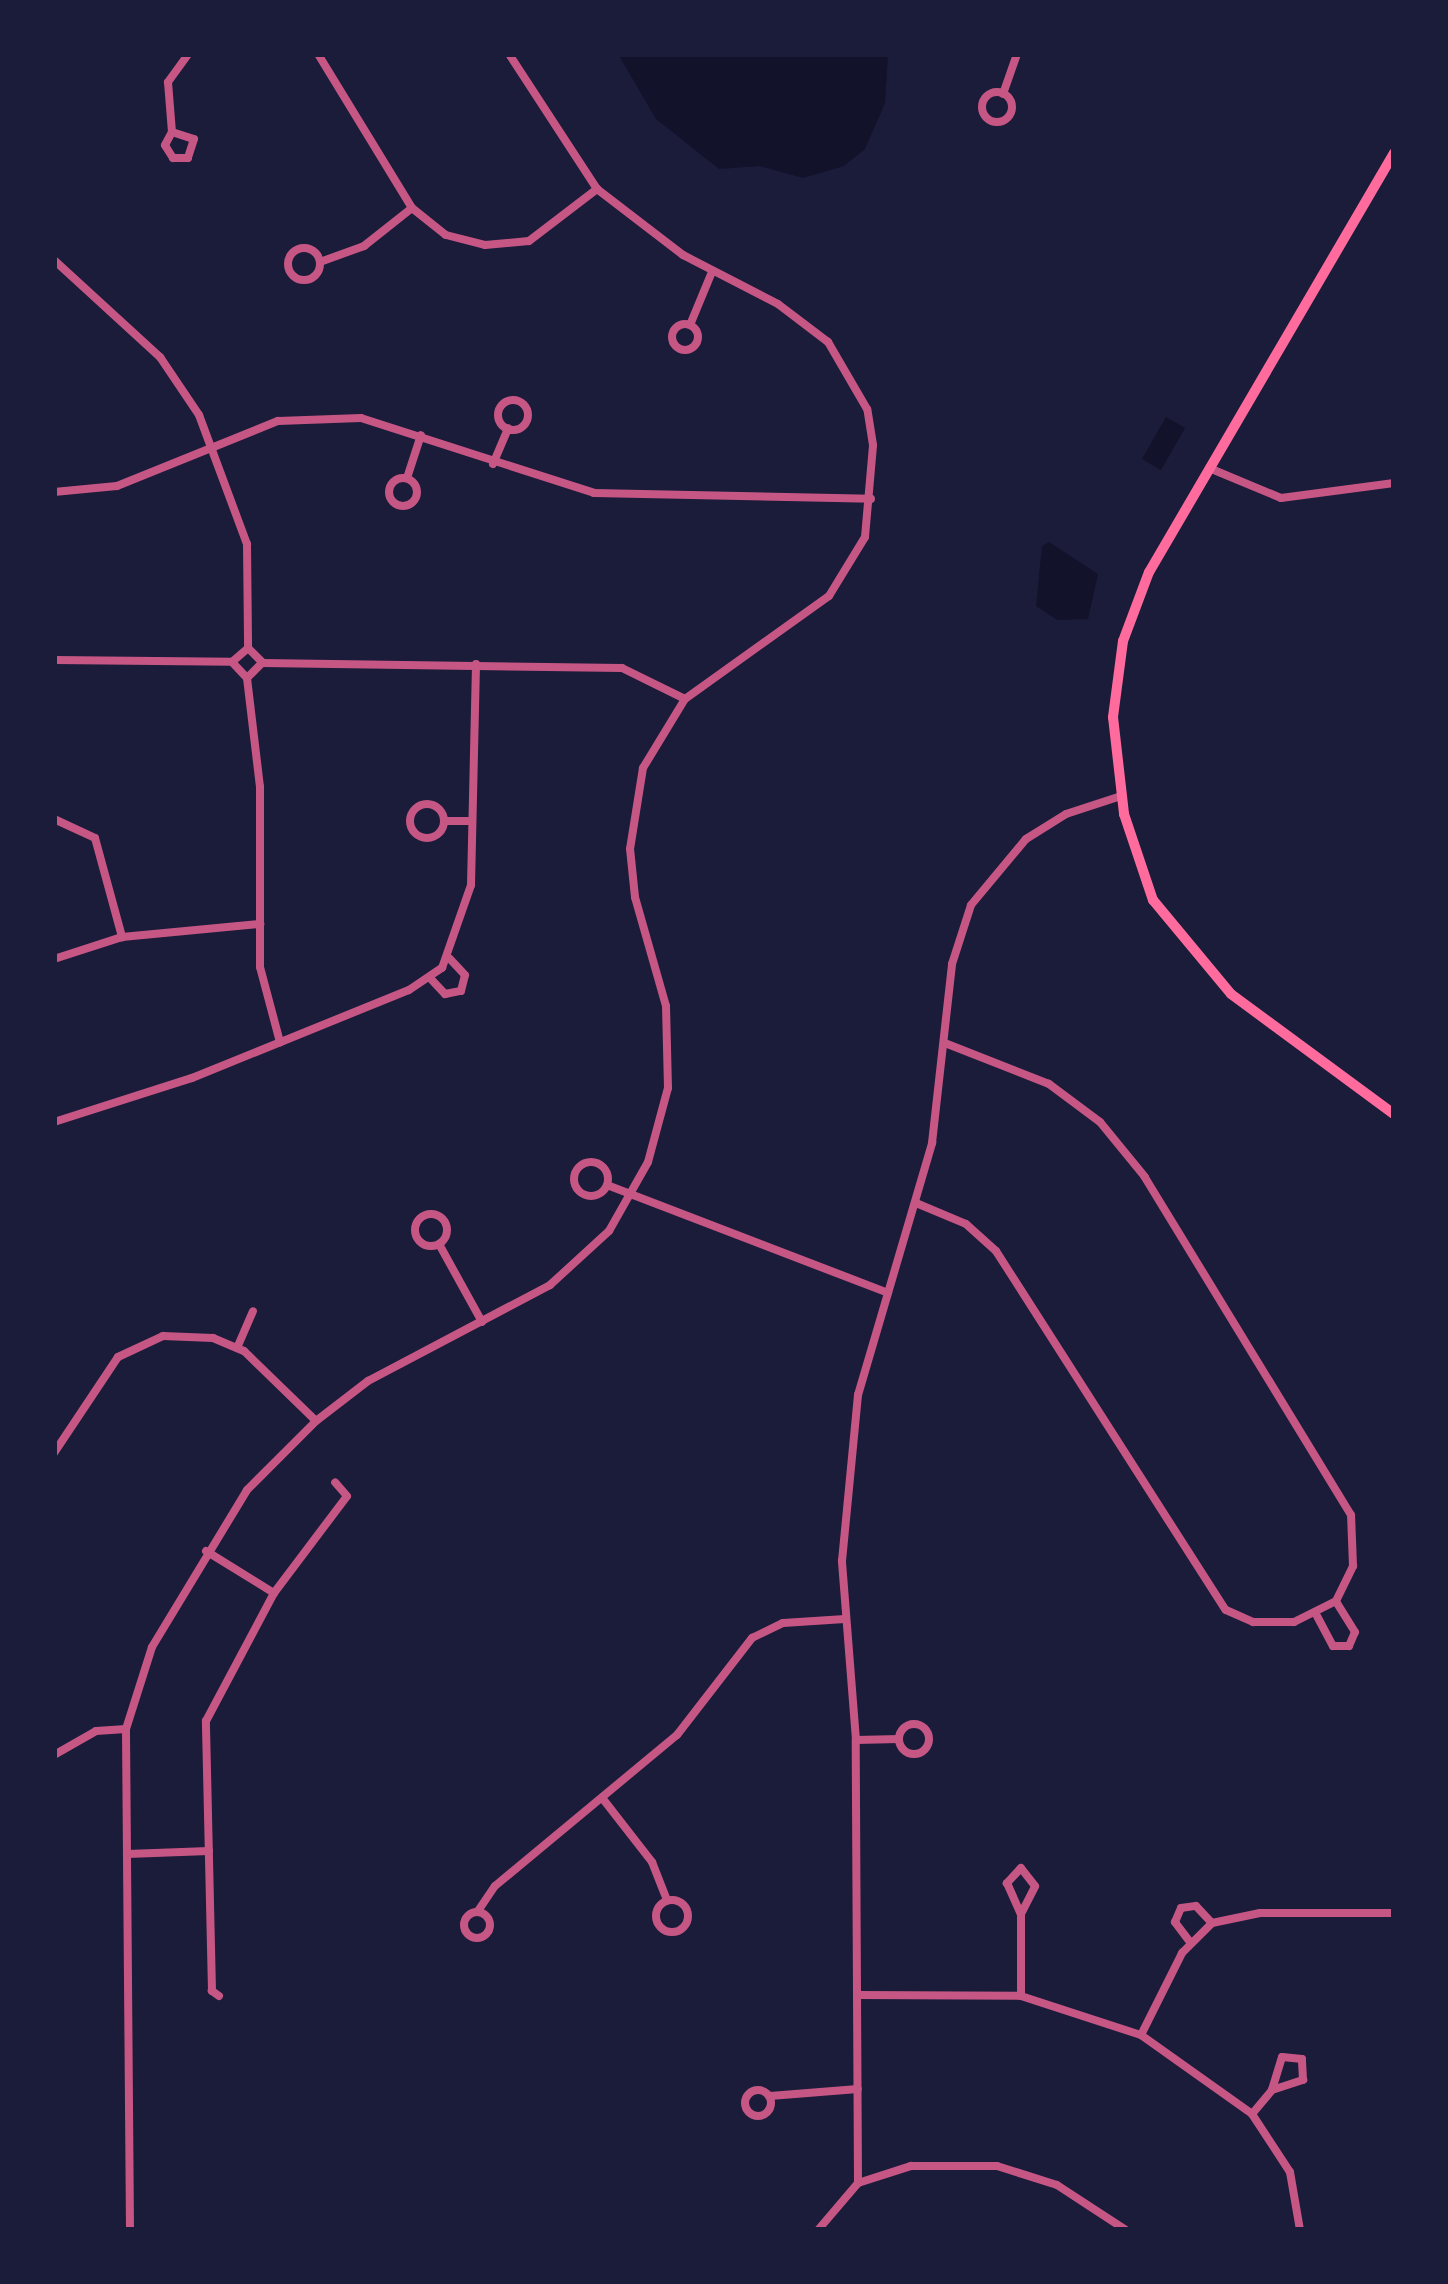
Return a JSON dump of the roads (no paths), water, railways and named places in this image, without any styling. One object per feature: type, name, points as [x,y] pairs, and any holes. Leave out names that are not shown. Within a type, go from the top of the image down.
[{"type":"main road","points":[[1394,153],[1149,572],[1123,640],[1113,717],[1120,796],[1141,877],[1190,953],[1296,1046],[1394,1114]]},
{"type":"street","points":[[172,132],[168,82],[188,54]]},
{"type":"street","points":[[318,54],[412,208],[458,240],[512,244],[547,231],[597,189]]},
{"type":"street","points":[[130,2230],[126,1729],[152,1647],[247,1490],[316,1420],[368,1381],[482,1322],[573,1267],[632,1194],[661,1126],[671,1049],[635,897],[633,806],[661,732],[685,699],[829,596],[865,537],[871,500],[867,409],[828,342],[799,317],[712,272],[597,189],[508,54]]},
{"type":"street","points":[[1003,94],[1016,54]]},
{"type":"street","points":[[320,262],[300,249],[289,266],[304,280],[320,262],[364,246],[412,208]]},
{"type":"street","points":[[56,268],[160,357],[214,446],[247,544],[248,648],[262,663]]},
{"type":"street","points":[[690,325],[712,272]]},
{"type":"street","points":[[54,493],[117,487],[214,446],[309,417],[361,418],[594,493],[871,500]]},
{"type":"street","points":[[493,464],[508,428]]},
{"type":"street","points":[[407,478],[421,435]]},
{"type":"street","points":[[1209,468],[1282,498],[1394,482]]},
{"type":"street","points":[[54,660],[232,662],[248,648]]},
{"type":"street","points":[[232,662],[247,678],[260,787],[260,967],[280,1042]]},
{"type":"street","points":[[247,678],[262,663],[622,668],[685,699]]},
{"type":"street","points":[[54,1122],[280,1042],[430,978],[442,968],[471,884],[476,664]]},
{"type":"street","points":[[858,2183],[856,1740],[845,1619],[848,1456],[888,1293],[916,1203],[946,1043],[955,947],[983,885],[1041,828],[1120,796]]},
{"type":"street","points":[[445,821],[430,804],[410,821],[424,838],[445,821],[472,821]]},
{"type":"street","points":[[54,819],[95,838],[122,937]]},
{"type":"street","points":[[54,959],[122,937],[260,924]]},
{"type":"street","points":[[430,978],[446,994],[461,991],[465,975],[449,958]]},
{"type":"street","points":[[916,1203],[966,1224],[996,1251],[1217,1601],[1253,1622],[1317,1616],[1336,1601],[1353,1566],[1351,1515],[1132,1158],[1049,1084],[946,1043]]},
{"type":"street","points":[[607,1185],[588,1196],[578,1191],[574,1174],[593,1162],[607,1185],[888,1293]]},
{"type":"street","points":[[439,1244],[446,1225],[423,1216],[416,1235],[439,1244],[482,1322]]},
{"type":"street","points":[[237,1348],[253,1311]]},
{"type":"street","points":[[55,1455],[78,1407],[135,1344],[191,1336],[237,1348],[316,1420]]},
{"type":"street","points":[[219,1996],[212,1991],[206,1721],[274,1593],[346,1496],[335,1481]]},
{"type":"street","points":[[206,1551],[274,1593]]},
{"type":"street","points":[[1317,1616],[1333,1646],[1349,1646],[1355,1631],[1336,1601]]},
{"type":"street","points":[[478,1911],[495,1886],[677,1735],[752,1638],[783,1623],[845,1619]]},
{"type":"street","points":[[54,1755],[97,1731],[126,1729]]},
{"type":"street","points":[[856,1740],[899,1739]]},
{"type":"street","points":[[603,1799],[652,1862],[668,1900],[686,1909],[676,1931],[656,1917],[668,1900]]},
{"type":"street","points":[[127,1854],[209,1851]]},
{"type":"street","points":[[1021,1914],[1035,1886],[1023,1868],[1007,1882],[1021,1914],[1021,1996]]},
{"type":"street","points":[[1190,1942],[1175,1922],[1181,1908],[1196,1906],[1212,1923]]},
{"type":"street","points":[[1141,2035],[1190,1942],[1212,1923],[1260,1912],[1394,1913]]},
{"type":"street","points":[[857,1995],[1021,1996],[1141,2035],[1252,2114],[1290,2172],[1300,2230]]},
{"type":"street","points":[[1252,2114],[1272,2090],[1282,2057],[1301,2058],[1302,2081],[1272,2090]]},
{"type":"street","points":[[770,2096],[858,2089]]},
{"type":"street","points":[[818,2230],[858,2183],[911,2166],[997,2166],[1058,2186],[1126,2230]]}]
